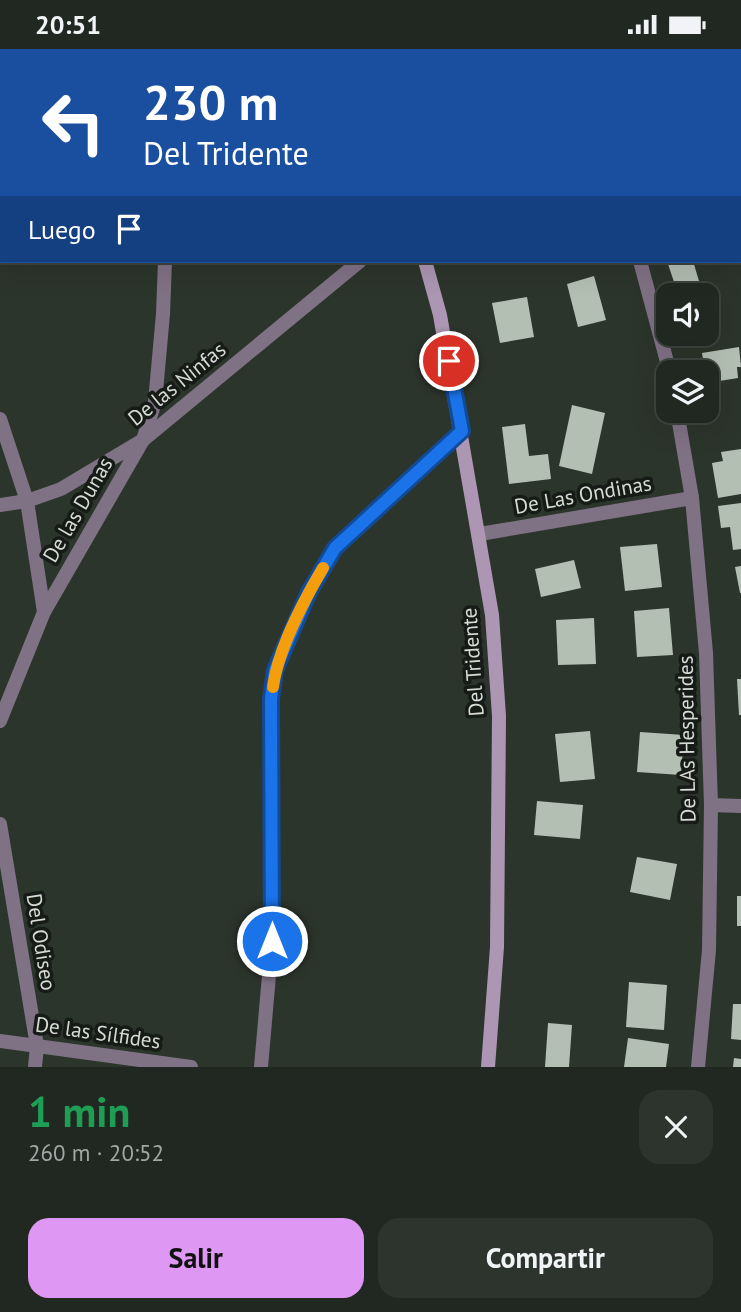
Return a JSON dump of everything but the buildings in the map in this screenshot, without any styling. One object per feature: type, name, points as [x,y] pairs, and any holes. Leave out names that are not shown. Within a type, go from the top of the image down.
[{"type":"main road","name":"Del Tridente","points":[[426,263],[440,314],[492,615],[499,716],[497,947],[488,1067]]},
{"type":"street","name":"De las Dunas","points":[[44,612],[143,440],[155,402],[165,263]]},
{"type":"street","name":"De las Ninfas","points":[[0,505],[27,501],[61,489],[143,440],[358,263]]},
{"type":"street","points":[[641,263],[667,360]]},
{"type":"street","points":[[0,419],[27,501],[44,612],[0,721]]},
{"type":"street","name":"De LAs Hesperides","points":[[679,423],[692,498],[706,653],[710,805],[709,950],[698,1067]]},
{"type":"street","points":[[261,1067],[272,941],[271,699],[275,670],[309,592],[335,548],[462,431]]},
{"type":"street","name":"De Las Ondinas","points":[[480,534],[692,498]]},
{"type":"street","points":[[710,805],[741,806]]},
{"type":"street","name":"Del Odiseo","points":[[0,824],[37,1046],[35,1067]]},
{"type":"street","name":"De las Sílfides","points":[[0,1041],[191,1067]]},
{"type":"slow traffic","points":[[273,687],[275,670],[309,592],[323,568]]},
{"type":"route","points":[[272,941],[271,699],[275,670],[309,592],[335,548],[462,431],[449,361]]}]
